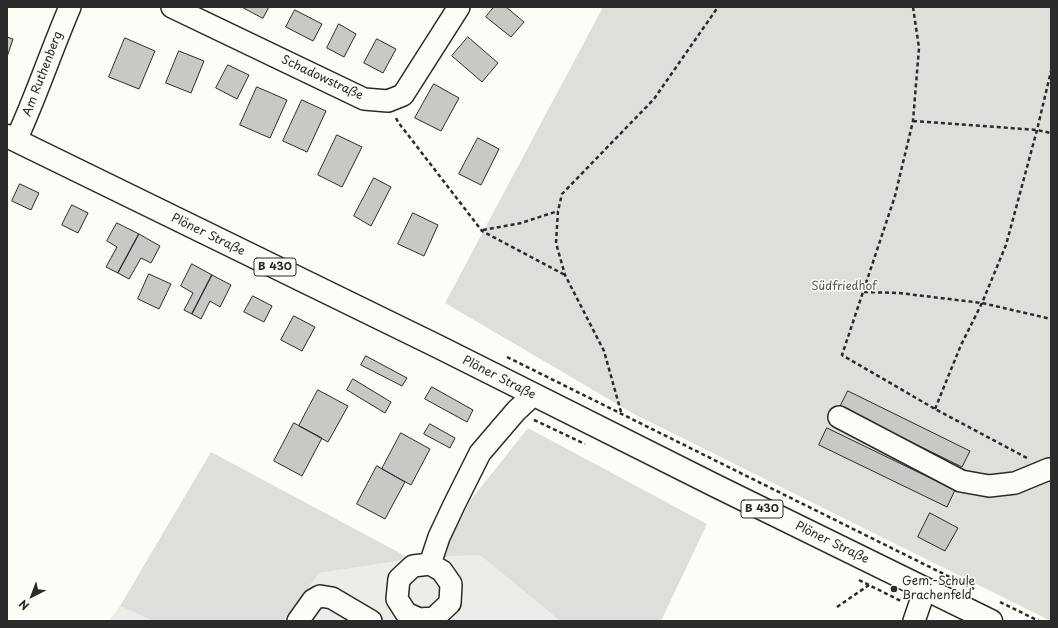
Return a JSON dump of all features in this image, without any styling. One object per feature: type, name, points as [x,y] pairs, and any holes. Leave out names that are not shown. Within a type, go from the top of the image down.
[{"type":"main road","name":"Plöner Straße","points":[[12,138],[991,621]]},
{"type":"street","name":"Am Ruthenberg","points":[[12,138],[26,119],[60,29],[70,7]]},
{"type":"street","name":"Schadowstraße","points":[[172,7],[364,99],[388,101]]},
{"type":"street","points":[[388,101],[403,95],[459,7]]},
{"type":"street","points":[[430,564],[439,537],[480,453],[516,411],[533,395]]},
{"type":"street","points":[[839,417],[961,481],[989,486],[1016,483],[1050,469]]},
{"type":"street","points":[[430,564],[442,570],[451,584],[450,603],[434,618],[419,620],[406,613],[397,599],[399,579],[413,566],[430,564]]},
{"type":"street","points":[[914,621],[925,589]]},
{"type":"street","points":[[298,621],[313,600],[320,596],[332,598],[372,621]]},
{"type":"path","points":[[614,435],[621,413],[604,351],[565,275],[556,243],[558,211],[562,194],[654,99],[718,7]]},
{"type":"path","points":[[913,7],[919,48],[913,120],[895,196],[842,355],[935,409],[1050,469]]},
{"type":"path","points":[[935,409],[961,345],[982,303],[1006,245],[1037,130],[1051,71]]},
{"type":"path","points":[[388,101],[398,122],[482,231],[565,275]]},
{"type":"path","points":[[913,120],[1037,130],[1051,133]]},
{"type":"path","points":[[482,231],[521,223],[558,211]]},
{"type":"path","points":[[864,292],[899,293],[982,303],[1051,319]]},
{"type":"path","points":[[837,607],[869,585]]},
{"type":"shaded area","points":[[480,555],[560,621],[283,621],[318,573],[411,559]]},
{"type":"shaded area","points":[[120,606],[153,621],[109,621]]},
{"type":"green space","name":"Südfriedhof","points":[[603,7],[1051,7],[1051,621],[634,414],[445,303]]},
{"type":"green space","points":[[528,428],[707,524],[661,621],[560,621],[480,555],[442,557],[470,501]]},
{"type":"green space","points":[[211,452],[411,559],[319,573],[283,621],[153,621],[120,606]]},
{"type":"building","points":[[242,7],[269,7],[263,18]]},
{"type":"building","points":[[494,7],[506,7],[524,22],[511,37],[486,17]]},
{"type":"building","points":[[295,10],[322,24],[313,41],[286,27]]},
{"type":"building","points":[[339,24],[356,34],[344,57],[327,48]]},
{"type":"building","points":[[7,37],[13,39],[7,57]]},
{"type":"building","points":[[468,37],[498,63],[482,82],[452,56]]},
{"type":"building","points":[[125,38],[155,51],[139,89],[109,77]]},
{"type":"building","points":[[377,39],[396,49],[383,73],[364,63]]},
{"type":"building","points":[[179,51],[204,61],[191,93],[166,83]]},
{"type":"building","points":[[228,65],[249,75],[237,99],[216,88]]},
{"type":"building","points":[[434,84],[459,98],[441,131],[415,118]]},
{"type":"building","points":[[257,87],[287,100],[270,138],[240,125]]},
{"type":"building","points":[[302,100],[326,111],[307,152],[283,141]]},
{"type":"building","points":[[337,135],[362,147],[342,187],[318,175]]},
{"type":"building","points":[[478,138],[499,149],[481,185],[459,174]]},
{"type":"building","points":[[374,178],[391,187],[371,226],[354,216]]},
{"type":"building","points":[[20,184],[39,193],[31,210],[12,201]]},
{"type":"building","points":[[72,205],[88,213],[78,233],[62,225]]},
{"type":"building","points":[[413,213],[438,225],[424,256],[398,244]]},
{"type":"building","points":[[117,223],[139,234],[118,273],[106,267],[117,247],[107,241]]},
{"type":"building","points":[[139,234],[160,246],[151,263],[141,258],[129,279],[118,273]]},
{"type":"building","points":[[192,264],[212,275],[192,314],[184,310],[193,293],[181,286]]},
{"type":"building","points":[[149,274],[171,284],[159,309],[138,299]]},
{"type":"building","points":[[212,275],[231,285],[220,307],[210,301],[201,319],[192,314]]},
{"type":"building","points":[[253,296],[272,306],[264,322],[244,312]]},
{"type":"building","points":[[294,316],[315,327],[302,351],[281,340]]},
{"type":"building","points":[[366,356],[407,378],[402,386],[361,365]]},
{"type":"building","points":[[353,379],[391,402],[385,413],[347,390]]},
{"type":"building","points":[[432,387],[473,410],[467,422],[425,399]]},
{"type":"building","points":[[318,390],[348,406],[328,442],[299,426]]},
{"type":"building","points":[[848,391],[970,451],[962,467],[840,407]]},
{"type":"building","points":[[294,423],[322,438],[302,476],[274,461]]},
{"type":"building","points":[[430,424],[455,438],[450,448],[424,434]]},
{"type":"building","points":[[827,428],[955,490],[947,507],[819,445]]},
{"type":"building","points":[[401,433],[430,449],[411,485],[382,469]]},
{"type":"building","points":[[377,466],[405,482],[385,519],[357,504]]},
{"type":"building","points":[[930,513],[958,528],[945,551],[918,537]]},
{"type":"place","name":"Gem.-Schule Brachenfeld","points":[[894,589]]}]
